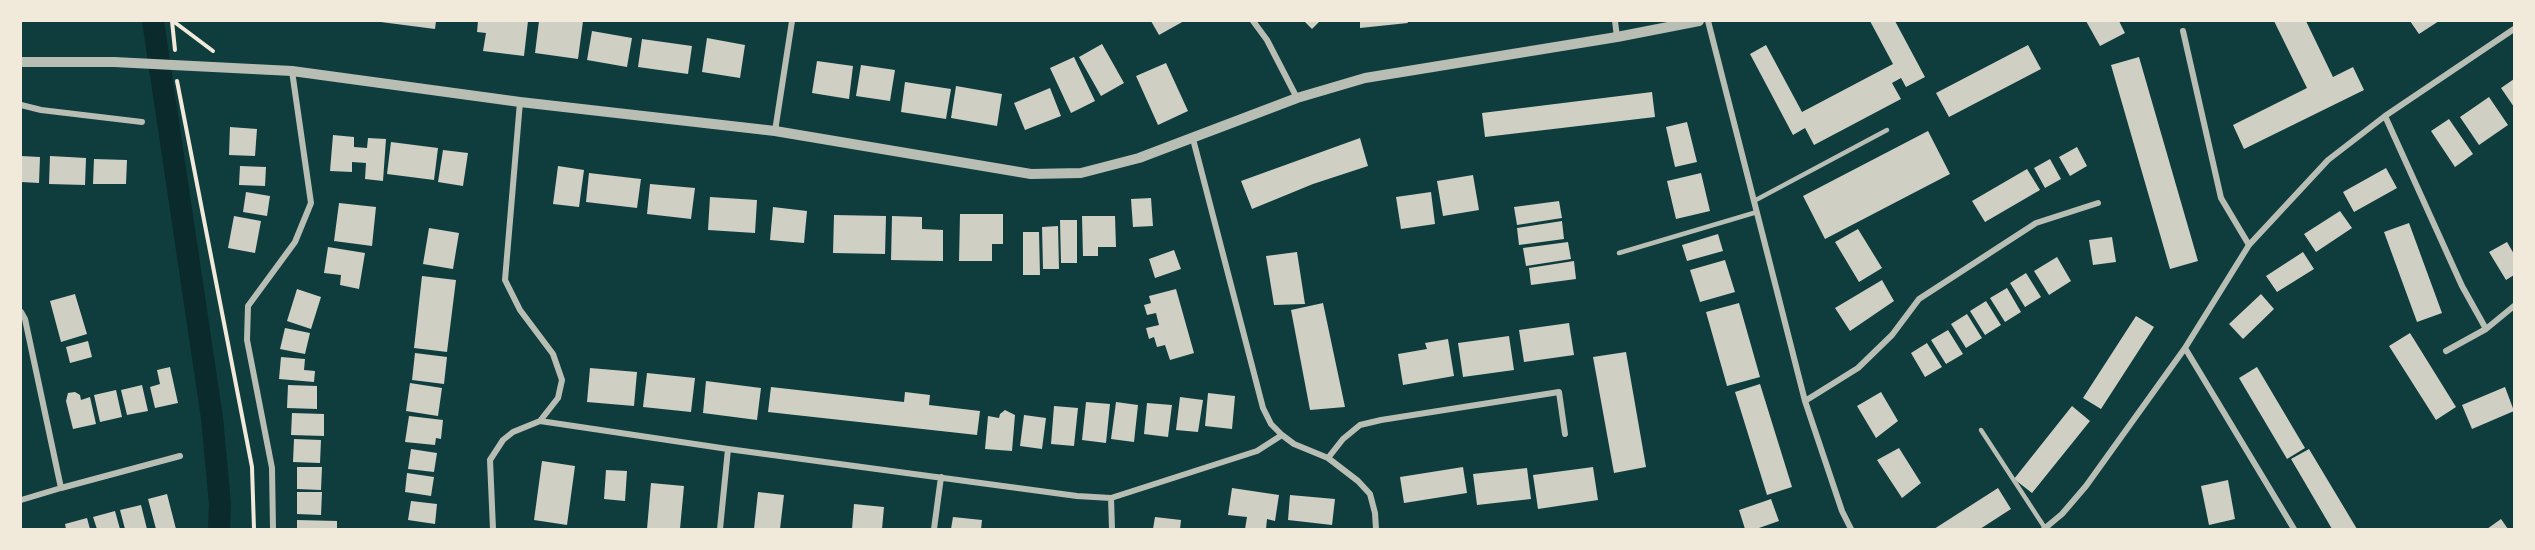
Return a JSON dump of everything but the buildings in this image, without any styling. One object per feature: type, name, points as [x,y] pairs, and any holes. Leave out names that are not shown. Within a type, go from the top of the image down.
[{"type":"street","points":[[775,131],[792,21]]},
{"type":"street","points":[[1253,21],[1267,40],[1297,98]]},
{"type":"street","points":[[1615,21],[1617,38]]},
{"type":"street","points":[[21,62],[114,62],[292,71],[520,102],[775,131],[1031,174],[1081,173],[1139,158],[1297,98],[1365,78],[1617,38],[1698,21]]},
{"type":"street","points":[[1708,21],[1805,401],[1842,511],[1851,529]]},
{"type":"street","points":[[2045,529],[2062,514],[2086,486],[2185,348],[2249,245],[2328,160],[2385,116],[2514,29]]},
{"type":"street","points":[[2183,31],[2221,198],[2249,245]]},
{"type":"street","points":[[273,529],[272,468],[247,340],[248,306],[295,242],[311,203],[292,71]]},
{"type":"street","points":[[493,529],[490,460],[502,440],[513,432],[540,421],[558,398],[562,380],[553,354],[520,310],[505,280],[520,102]]},
{"type":"street","points":[[21,105],[41,110],[142,122]]},
{"type":"street","points":[[2385,116],[2462,286],[2486,329]]},
{"type":"street","points":[[1193,139],[1263,408],[1271,424],[1282,435],[1294,444],[1328,458],[1358,481],[1370,494],[1376,529]]},
{"type":"street","points":[[1805,401],[1858,368],[1892,335],[1919,300],[2036,223],[2098,203]]},
{"type":"street","points":[[2446,351],[2486,329],[2514,306]]},
{"type":"street","points":[[21,312],[25,319],[62,488]]},
{"type":"street","points":[[2185,348],[2294,529]]},
{"type":"street","points":[[1328,458],[1342,439],[1360,425],[1559,392],[1566,434]]},
{"type":"street","points":[[540,421],[728,449],[1077,496],[1111,498],[1257,451],[1282,435]]},
{"type":"street","points":[[720,529],[728,449]]},
{"type":"street","points":[[21,500],[180,456]]},
{"type":"street","points":[[934,529],[941,477]]},
{"type":"street","points":[[1111,498],[1112,529]]},
{"type":"lane","points":[[1754,201],[1887,130]]},
{"type":"lane","points":[[1619,253],[1757,212]]},
{"type":"lane","points":[[1981,430],[2045,529]]},
{"type":"path","points":[[172,21],[235,68]]},
{"type":"path","points":[[178,95],[252,467],[254,529]]},
{"type":"waterway","points":[[153,21],[212,418],[220,504],[219,529]]}]
